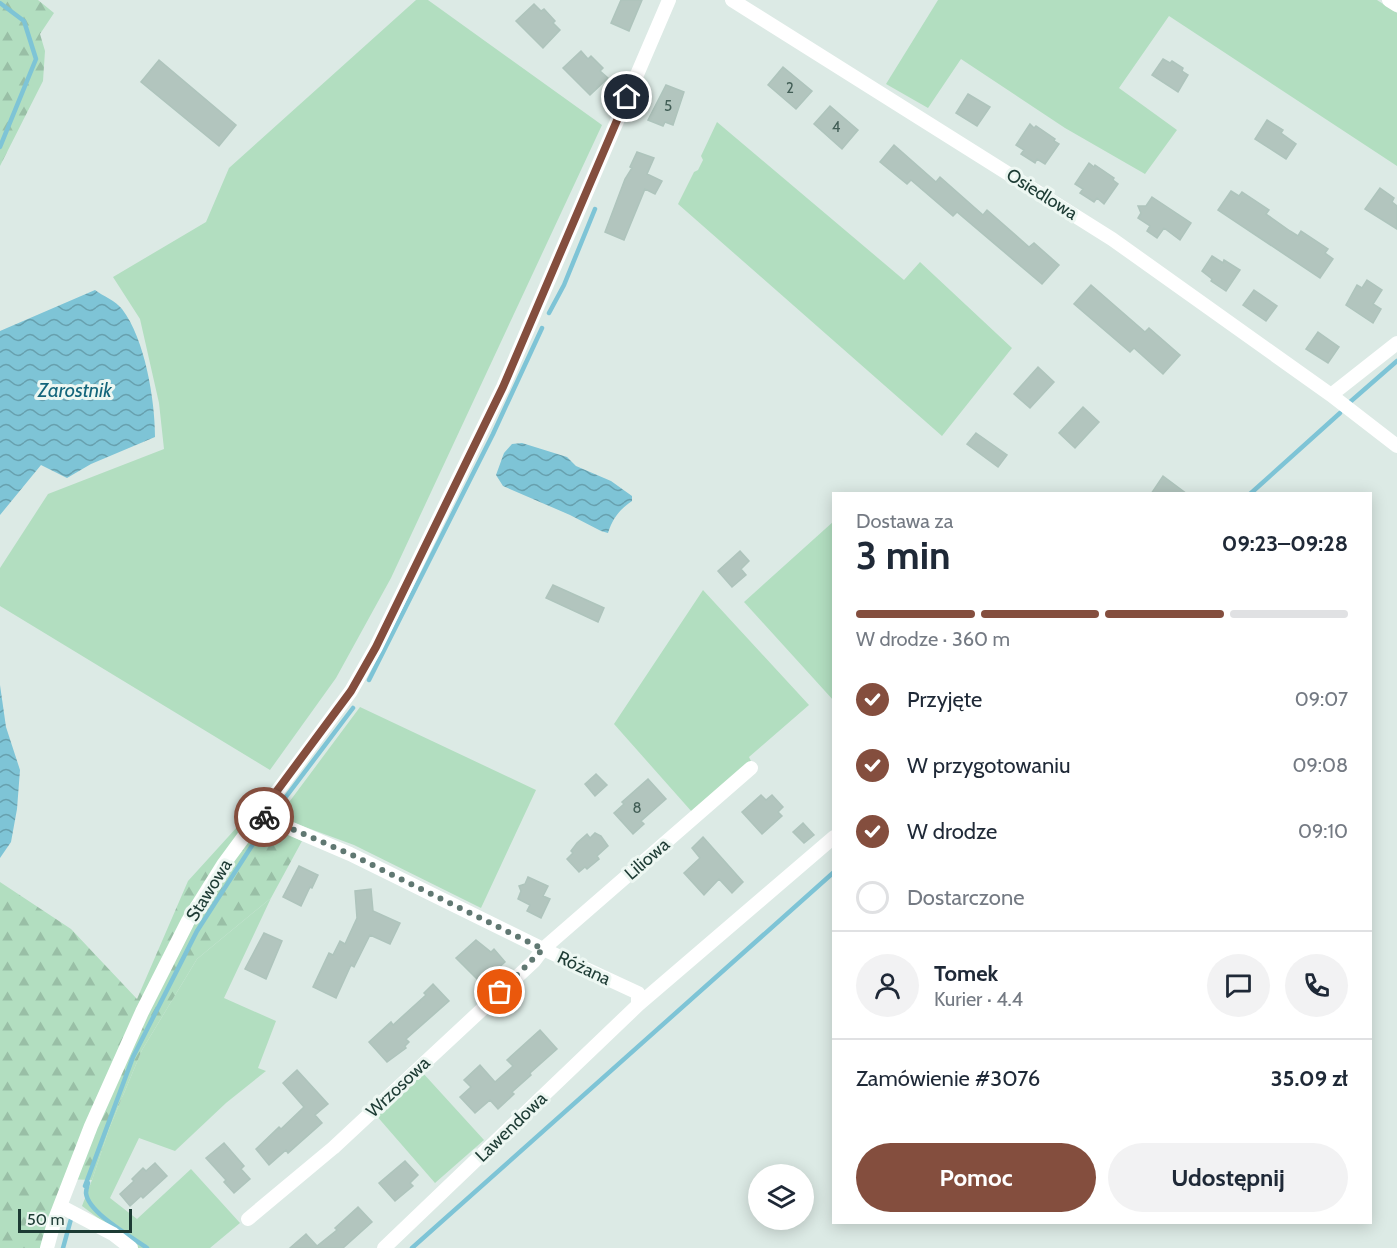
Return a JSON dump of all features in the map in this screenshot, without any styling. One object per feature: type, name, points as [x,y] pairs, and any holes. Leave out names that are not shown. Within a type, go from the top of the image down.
[{"type":"street","name":"Stawowa","points":[[47,1248],[60,1206],[91,1126],[142,1012],[188,921],[223,865],[351,691],[376,647],[503,387],[669,0]]},
{"type":"street","name":"Osiedlowa","points":[[732,0],[1112,239],[1336,399],[1397,446]]},
{"type":"street","points":[[1389,0],[1397,5]]},
{"type":"street","points":[[1336,399],[1397,343]]},
{"type":"street","name":"Liliowa","points":[[543,949],[751,768]]},
{"type":"street","name":"Różana","points":[[259,815],[350,854],[638,993],[638,1005]]},
{"type":"street","name":"Lawendowa","points":[[384,1248],[638,1005],[832,839]]},
{"type":"street","name":"Wrzosowa","points":[[248,1220],[333,1148],[534,961],[543,949]]},
{"type":"street","points":[[60,1206],[113,1234],[131,1248]]},
{"type":"green space","points":[[0,0],[38,0],[54,13],[40,34],[45,51],[43,81],[0,166]]},
{"type":"green space","points":[[416,0],[428,0],[602,125],[391,578],[336,678],[270,770],[0,606],[0,568],[48,494],[164,449],[159,403],[140,319],[113,277],[206,222],[229,168]]},
{"type":"green space","points":[[938,0],[1377,0],[1397,13],[1397,166],[1169,16],[1119,88],[1177,130],[1145,174],[1065,128],[961,59],[928,108],[886,84]]},
{"type":"green space","points":[[717,122],[904,280],[920,262],[1012,348],[942,436],[678,204],[694,172],[698,170],[703,160],[701,156]]},
{"type":"green space","points":[[832,523],[832,699],[744,602]]},
{"type":"green space","points":[[703,590],[809,705],[749,757],[751,761],[692,812],[614,724]]},
{"type":"green space","points":[[360,707],[536,790],[481,908],[354,845],[278,817]]},
{"type":"green space","points":[[248,815],[302,841],[271,898],[197,959],[142,1050],[109,1129],[92,1180],[64,1179],[42,1248],[0,1248],[0,882],[71,929],[137,999],[188,881]]},
{"type":"green space","points":[[271,898],[224,998],[276,1021],[258,1068],[266,1071],[226,1103],[175,1151],[139,1138],[110,1198],[137,1219],[191,1169],[240,1223],[210,1248],[138,1248],[82,1206],[109,1129],[142,1050],[197,959]]},
{"type":"green space","points":[[422,1072],[484,1140],[435,1183],[375,1114]]},
{"type":"water","name":"Zarostnik","points":[[95,290],[122,309],[137,336],[151,388],[155,437],[91,464],[67,478],[41,465],[0,515],[0,331]]},
{"type":"water","points":[[522,443],[567,457],[576,466],[611,481],[632,496],[632,501],[617,515],[608,533],[503,486],[496,475],[504,453],[512,444]]},
{"type":"water","points":[[0,685],[6,727],[20,770],[17,809],[11,842],[0,858]]},
{"type":"building","points":[[621,0],[642,0],[629,31],[611,23]]},
{"type":"building","points":[[534,4],[541,11],[544,9],[560,30],[543,48],[516,21]]},
{"type":"building","points":[[581,51],[588,59],[591,56],[603,68],[600,71],[608,78],[590,95],[563,68]]},
{"type":"building","points":[[1163,59],[1170,63],[1172,61],[1183,68],[1182,71],[1188,75],[1178,92],[1152,75]]},
{"type":"building","points":[[159,60],[236,125],[219,146],[141,82]]},
{"type":"building","points":[[783,67],[812,91],[796,109],[768,85]]},
{"type":"building","points":[[666,85],[684,92],[673,125],[665,122],[663,126],[648,120]]},
{"type":"building","points":[[968,94],[990,107],[977,126],[956,113]]},
{"type":"building","points":[[830,106],[858,130],[842,149],[814,124]]},
{"type":"building","points":[[1267,120],[1283,130],[1281,133],[1296,144],[1286,159],[1255,139]]},
{"type":"building","points":[[1030,124],[1055,139],[1054,141],[1059,144],[1045,164],[1037,159],[1035,163],[1021,154],[1024,150],[1016,145]]},
{"type":"building","points":[[894,145],[936,182],[940,177],[983,215],[987,210],[1029,247],[1034,243],[1059,265],[1042,284],[957,212],[953,216],[911,180],[907,184],[880,162]]},
{"type":"building","points":[[637,152],[654,158],[647,174],[662,181],[655,194],[645,189],[624,240],[605,232]]},
{"type":"building","points":[[1089,163],[1114,178],[1113,180],[1118,184],[1104,204],[1097,198],[1094,202],[1080,193],[1083,189],[1075,184]]},
{"type":"building","points":[[1380,188],[1394,198],[1392,202],[1397,206],[1397,229],[1365,209]]},
{"type":"building","points":[[1231,191],[1239,196],[1242,192],[1269,210],[1266,214],[1290,231],[1298,236],[1301,231],[1328,249],[1325,253],[1333,259],[1320,278],[1218,210]]},
{"type":"building","points":[[1152,197],[1191,223],[1180,240],[1164,228],[1157,238],[1147,231],[1150,226],[1138,218],[1141,213],[1138,206],[1146,206]]},
{"type":"building","points":[[1212,256],[1240,270],[1226,291],[1211,281],[1212,279],[1202,271]]},
{"type":"building","points":[[1367,280],[1382,290],[1373,304],[1381,309],[1373,323],[1346,305],[1357,285],[1362,288]]},
{"type":"building","points":[[1091,285],[1145,332],[1149,328],[1180,355],[1163,374],[1134,348],[1130,352],[1074,304]]},
{"type":"building","points":[[1254,290],[1277,306],[1266,321],[1243,305]]},
{"type":"building","points":[[1318,332],[1339,347],[1328,363],[1306,349]]},
{"type":"building","points":[[1038,367],[1054,382],[1030,408],[1014,394]]},
{"type":"building","points":[[1083,407],[1099,422],[1075,448],[1059,433]]},
{"type":"building","points":[[976,433],[1007,455],[998,467],[967,444]]},
{"type":"building","points":[[1163,476],[1184,492],[1152,492]]},
{"type":"building","points":[[740,551],[749,561],[741,569],[746,575],[732,587],[718,571]]},
{"type":"building","points":[[553,585],[604,608],[598,622],[546,598]]},
{"type":"building","points":[[596,774],[607,785],[595,796],[585,784]]},
{"type":"building","points":[[648,779],[666,799],[641,821],[644,824],[633,834],[614,813],[624,804],[622,802]]},
{"type":"building","points":[[761,795],[766,800],[772,795],[783,807],[778,812],[782,816],[762,834],[742,812]]},
{"type":"building","points":[[803,823],[814,835],[804,843],[793,832]]},
{"type":"building","points":[[595,833],[601,836],[608,846],[597,856],[599,859],[587,869],[585,867],[579,872],[567,859],[573,853],[571,851],[577,843],[587,834],[590,838]]},
{"type":"building","points":[[703,837],[743,882],[732,893],[719,879],[704,895],[684,873],[700,858],[692,848]]},
{"type":"building","points":[[299,866],[318,875],[301,906],[283,897]]},
{"type":"building","points":[[528,877],[548,886],[543,896],[550,899],[541,918],[527,911],[530,905],[518,899],[521,891],[519,886],[525,884]]},
{"type":"building","points":[[371,889],[373,911],[400,923],[390,944],[370,935],[354,967],[351,965],[336,998],[313,987],[329,953],[333,955],[340,941],[345,944],[357,918],[355,891]]},
{"type":"building","points":[[264,933],[282,941],[266,979],[245,969]]},
{"type":"building","points":[[476,940],[491,952],[494,949],[505,962],[489,976],[484,972],[477,979],[456,958]]},
{"type":"building","points":[[433,984],[449,1001],[406,1039],[409,1042],[406,1048],[387,1062],[369,1042],[391,1022],[393,1025],[426,995],[424,993]]},
{"type":"building","points":[[540,1030],[557,1049],[530,1073],[531,1075],[498,1109],[490,1100],[475,1113],[460,1097],[471,1087],[464,1080],[480,1065],[495,1082],[513,1066],[507,1060]]},
{"type":"building","points":[[297,1070],[328,1104],[315,1115],[322,1123],[288,1153],[286,1150],[269,1165],[256,1149],[304,1107],[283,1083]]},
{"type":"building","points":[[224,1143],[244,1166],[241,1169],[250,1179],[234,1193],[224,1182],[226,1180],[206,1158]]},
{"type":"building","points":[[405,1161],[418,1175],[410,1183],[413,1186],[395,1201],[379,1183]]},
{"type":"building","points":[[155,1163],[167,1176],[143,1198],[141,1196],[130,1206],[120,1194],[134,1181],[132,1179],[143,1168],[146,1171]]},
{"type":"building","points":[[358,1207],[372,1222],[343,1248],[290,1248],[306,1234],[317,1246],[337,1230],[335,1228]]},
{"type":"waterway","points":[[0,3],[24,21],[36,59],[0,147]]},
{"type":"waterway","points":[[549,313],[564,285],[595,209]]},
{"type":"waterway","points":[[369,680],[493,434],[542,328]]},
{"type":"waterway","points":[[1350,402],[1397,361]]},
{"type":"waterway","points":[[1252,492],[1340,413]]},
{"type":"waterway","points":[[273,814],[353,708]]},
{"type":"waterway","points":[[85,1186],[133,1057],[197,931],[262,830]]},
{"type":"waterway","points":[[412,1248],[832,874]]},
{"type":"waterway","points":[[88,1183],[86,1193],[94,1208],[112,1224],[147,1248]]},
{"type":"waterway","points":[[63,1248],[71,1219]]},
{"type":"way so far","points":[[264,817],[350,854],[543,949],[534,961],[500,992]]},
{"type":"route","points":[[264,817],[259,815],[351,691],[376,647],[471,457],[503,387],[627,97]]}]
